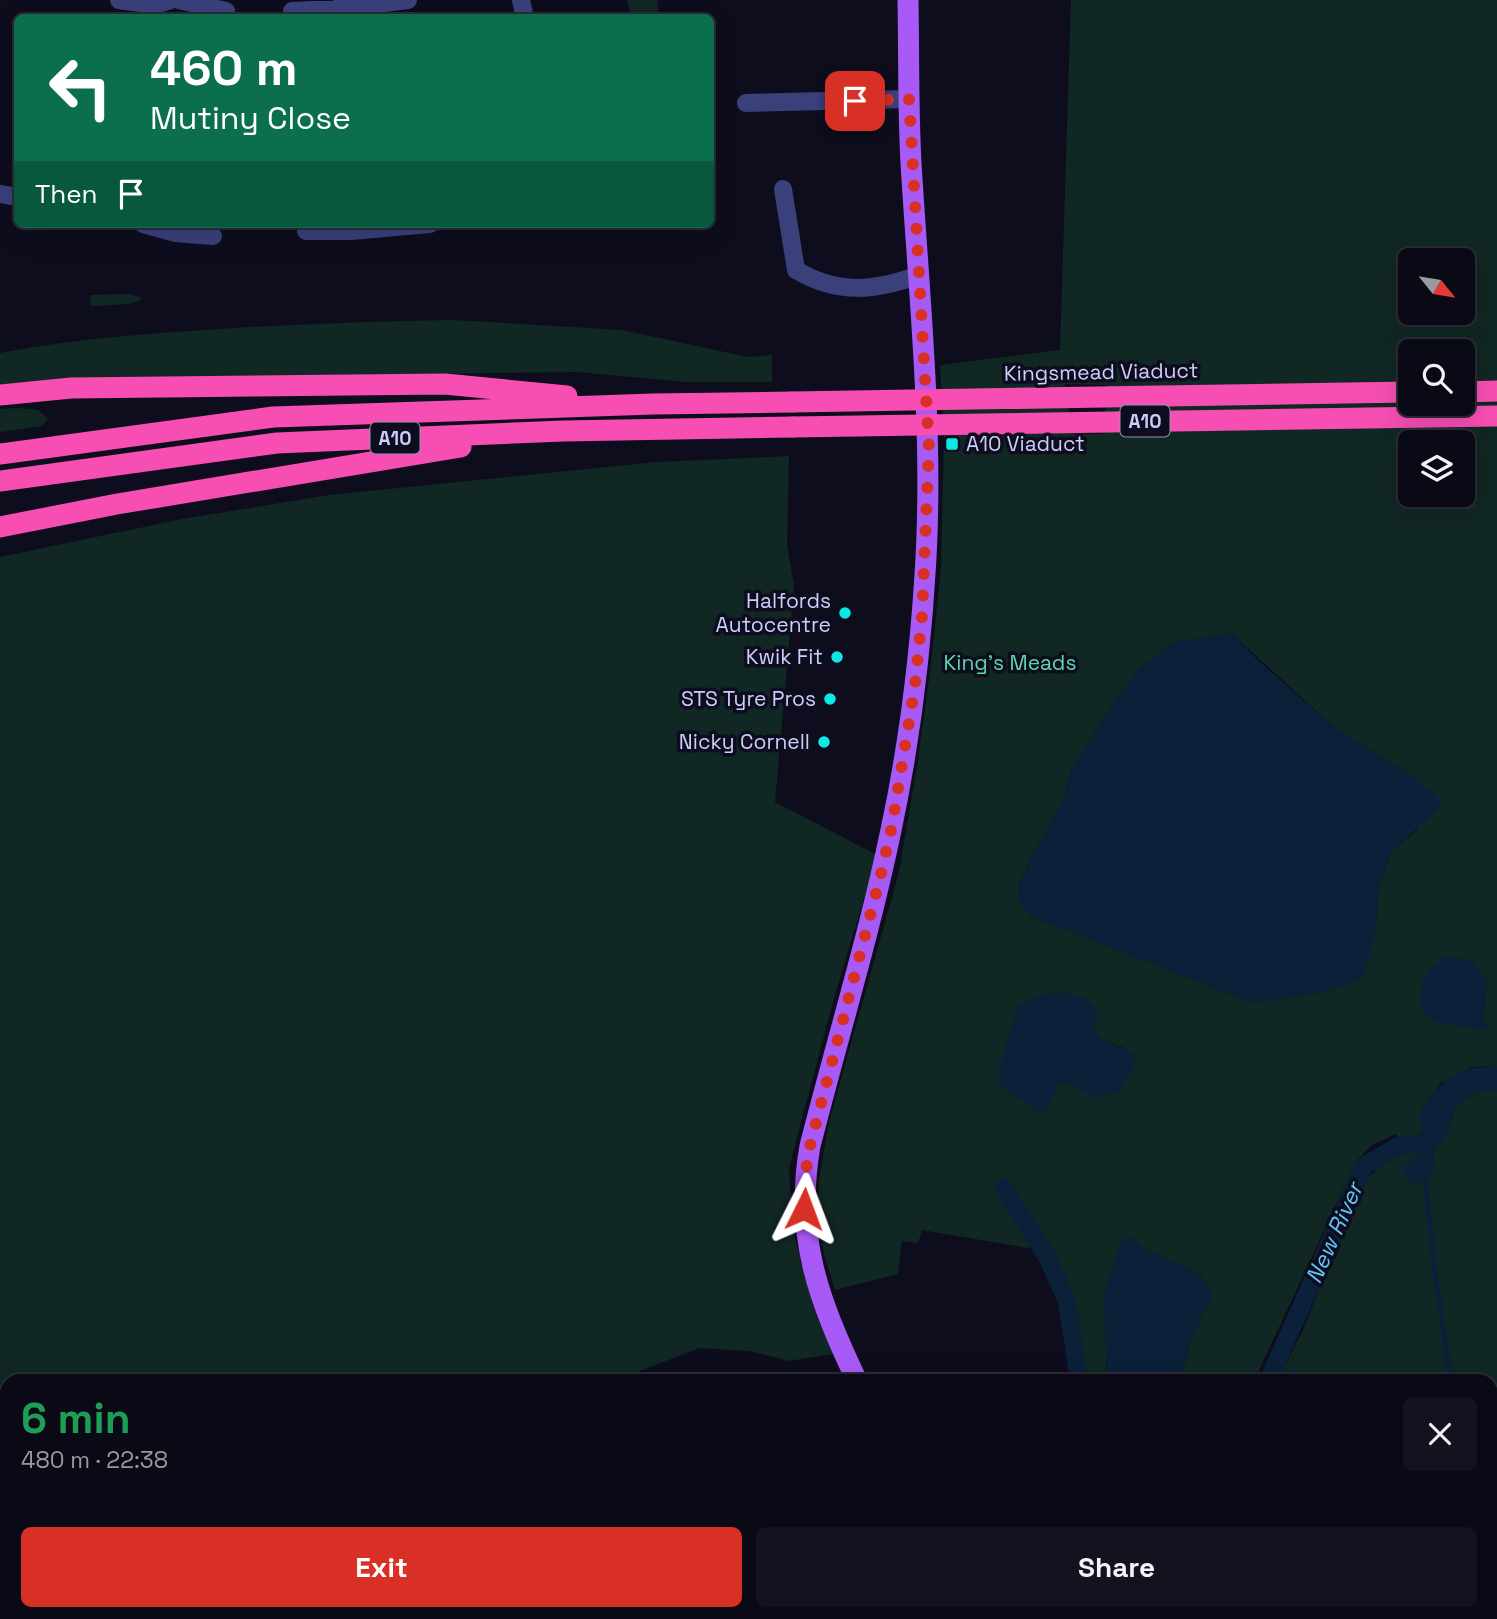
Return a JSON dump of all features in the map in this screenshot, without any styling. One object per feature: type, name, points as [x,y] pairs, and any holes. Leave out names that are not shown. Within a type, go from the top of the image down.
[{"type":"highway","points":[[0,396],[71,388],[444,384],[653,404]]},
{"type":"highway","points":[[1475,391],[1497,391]]},
{"type":"highway","name":"Kingsmead Viaduct","points":[[653,404],[1398,392]]},
{"type":"highway","name":"A10","points":[[0,454],[273,417],[653,404]]},
{"type":"highway","name":"A10","points":[[0,481],[277,443],[563,432],[1497,416]]},
{"type":"highway","points":[[0,527],[144,499],[563,432]]},
{"type":"main road","points":[[854,1374],[822,1303],[806,1231],[804,1188],[810,1146],[889,839],[915,685],[926,558],[929,448],[909,99],[908,0]]},
{"type":"street","points":[[119,0],[155,5],[171,0]]},
{"type":"street","points":[[180,0],[226,11]]},
{"type":"street","points":[[292,11],[408,0]]},
{"type":"street","points":[[746,103],[909,99]]},
{"type":"street","points":[[783,190],[796,270],[810,279],[845,288],[866,289],[893,285],[919,275]]},
{"type":"street","points":[[158,228],[176,233],[213,236]]},
{"type":"street","points":[[306,231],[385,228]]},
{"type":"green space","points":[[627,0],[657,0],[659,14],[631,14]]},
{"type":"green space","name":"King's Meads","points":[[1071,0],[1497,0],[1497,1066],[1473,1067],[1441,1083],[1423,1108],[1420,1118],[1424,1132],[1401,1143],[1396,1134],[1372,1145],[1357,1160],[1257,1374],[1182,1374],[1192,1336],[1211,1297],[1202,1275],[1122,1239],[1109,1309],[1107,1374],[1083,1374],[1068,1285],[1043,1240],[1028,1248],[922,1230],[918,1243],[902,1241],[898,1274],[835,1290],[824,1254],[818,1220],[819,1179],[829,1122],[899,872],[917,767],[941,568],[944,436],[940,365],[1060,350]],"holes":[[[1065,384],[1108,385],[1102,434],[1072,434]],[[1232,634],[1336,729],[1408,773],[1418,829],[1391,852],[1379,886],[1375,935],[1339,988],[1249,1002],[1030,915],[1020,901],[1019,884],[1062,803],[1072,769],[1140,668],[1175,642]],[[1471,961],[1487,981],[1483,1017]],[[1084,998],[1097,1010],[1093,1030],[1103,1040],[1124,1048],[1074,1085],[1059,1082]]]},
{"type":"green space","points":[[130,294],[141,300],[128,304],[91,306],[90,295]]},
{"type":"green space","points":[[453,320],[622,330],[748,357],[772,355],[772,382],[686,382],[577,372],[178,377],[0,386],[0,353],[58,343],[234,328]]},
{"type":"green space","points":[[0,409],[38,410],[48,419],[42,426],[0,432]]},
{"type":"green space","points":[[789,456],[787,545],[794,586],[775,802],[877,855],[834,998],[789,1168],[793,1231],[814,1309],[833,1354],[789,1361],[750,1351],[699,1348],[633,1374],[0,1374],[0,557],[182,519],[329,495],[657,462]]},
{"type":"green space","points":[[1480,1091],[1497,1091],[1497,1374],[1281,1374],[1303,1330],[1343,1229],[1368,1178],[1384,1162],[1404,1149],[1416,1150],[1447,1135],[1455,1106]]},
{"type":"water","points":[[1232,634],[1336,729],[1408,773],[1438,797],[1440,808],[1391,852],[1379,886],[1375,935],[1363,978],[1339,988],[1249,1002],[1030,915],[1020,902],[1019,885],[1062,803],[1072,769],[1140,668],[1175,642]]},
{"type":"water","points":[[1448,955],[1471,961],[1487,981],[1483,1017],[1488,1025],[1486,1030],[1436,1022],[1420,1010],[1422,984],[1428,972]]},
{"type":"water","points":[[1061,992],[1084,998],[1097,1010],[1094,1030],[1103,1040],[1134,1053],[1135,1067],[1118,1092],[1093,1098],[1074,1085],[1060,1082],[1047,1109],[1040,1113],[1003,1089],[998,1073],[1018,1006],[1035,996]]},
{"type":"water","points":[[1497,1066],[1497,1091],[1480,1091],[1455,1106],[1447,1135],[1434,1151],[1433,1172],[1415,1187],[1402,1169],[1426,1148],[1416,1150],[1414,1142],[1426,1138],[1420,1119],[1425,1104],[1451,1077],[1467,1070]]},
{"type":"water","points":[[1132,1237],[1144,1249],[1202,1275],[1211,1297],[1192,1336],[1182,1374],[1107,1374],[1104,1296],[1122,1239]]},
{"type":"waterway","name":"New River","points":[[1271,1374],[1364,1166],[1398,1146],[1425,1143],[1430,1133]]},
{"type":"waterway","points":[[1428,1172],[1426,1185],[1434,1265],[1450,1374]]},
{"type":"waterway","name":"New River","points":[[1004,1187],[1048,1259],[1067,1301],[1078,1374]]},
{"type":"place","name":"A10 Viaduct","points":[[952,444]]},
{"type":"place","name":"Halfords Autocentre","points":[[845,613]]},
{"type":"place","name":"Kwik Fit","points":[[837,657]]},
{"type":"place","name":"STS Tyre Pros","points":[[830,699]]},
{"type":"place","name":"Nicky Cornell","points":[[824,742]]},
{"type":"route","points":[[804,1209],[810,1146],[892,826],[915,685],[926,558],[929,448],[909,99],[855,101]]}]
